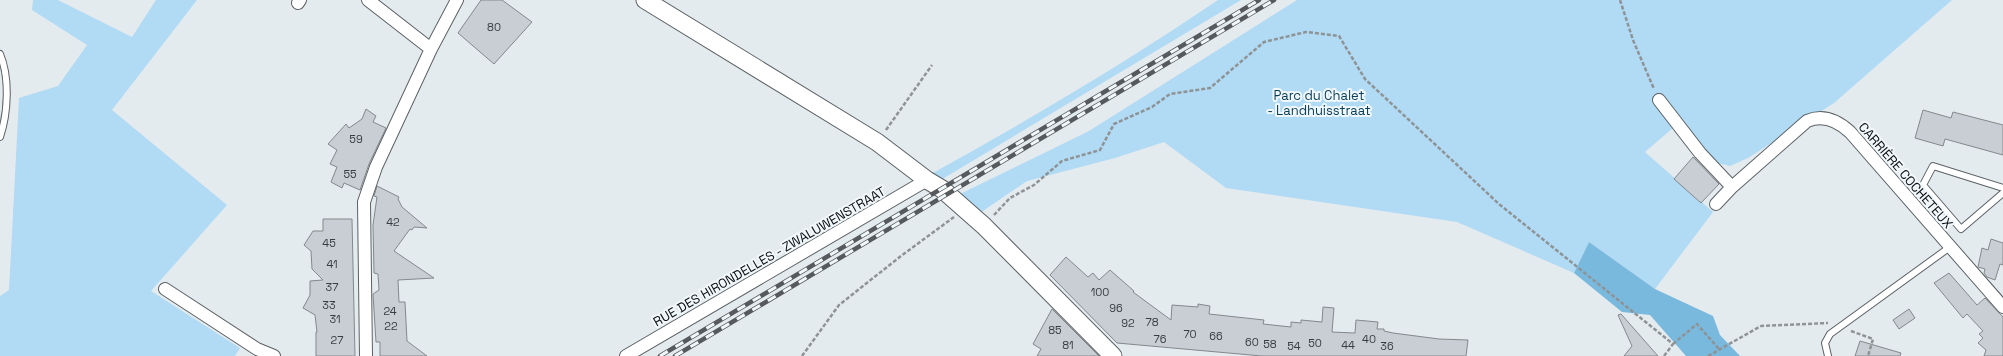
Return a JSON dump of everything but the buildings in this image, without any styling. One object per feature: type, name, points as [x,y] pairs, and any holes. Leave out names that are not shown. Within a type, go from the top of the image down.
[{"type":"street","points":[[368,0],[431,49]]},
{"type":"street","points":[[366,356],[364,202],[376,166],[431,49],[457,0]]},
{"type":"street","points":[[646,0],[877,142],[927,180],[942,189],[984,226],[1116,356]]},
{"type":"street","points":[[1659,100],[1700,153],[1732,187]]},
{"type":"street","name":"CARRIÈRE COCHETEUX","points":[[1716,204],[1732,187],[1807,121],[1813,118],[1828,119],[1837,122],[1850,132],[2003,307]]},
{"type":"street","name":"RUE DES HIRONDELLES - ZWALUWENSTRAAT","points":[[626,356],[927,180]]},
{"type":"street","points":[[165,289],[257,349],[274,356]]},
{"type":"lane","points":[[0,54],[3,62],[7,95],[0,137]]},
{"type":"lane","points":[[2003,188],[1933,166],[1923,185],[1961,229],[2003,193]]},
{"type":"lane","points":[[1828,356],[1826,349],[1827,338],[1838,327],[1950,247]]},
{"type":"path","points":[[1620,0],[1633,40],[1659,100]]},
{"type":"path","points":[[984,226],[1010,198],[1034,185],[1062,161],[1100,150],[1114,124],[1152,107],[1170,94],[1210,88],[1264,42],[1306,32],[1339,36],[1365,79],[1499,204],[1673,344]]},
{"type":"path","points":[[877,142],[932,65]]},
{"type":"path","points":[[802,356],[839,305],[901,256],[965,209]]},
{"type":"path","points":[[1708,356],[1760,326],[1830,323],[1873,338],[1868,356]]},
{"type":"path","points":[[1664,356],[1673,344],[1697,324],[1719,349]]},
{"type":"green space","points":[[33,0],[58,0],[132,37],[156,0],[197,0],[112,110],[227,205],[151,291],[240,348],[235,356],[0,356],[0,296],[9,290],[19,98],[58,86],[87,45],[32,10]]},
{"type":"green space","points":[[1218,0],[1241,0],[939,181],[931,174],[1076,90],[1148,46]]},
{"type":"green space","name":"Parc du Chalet - Landhuisstraat","points":[[1297,0],[1952,0],[1834,103],[1748,158],[1730,166],[1717,163],[1674,127],[1645,152],[1713,212],[1655,289],[1589,242],[1574,273],[1457,222],[1226,188],[1164,142],[1115,158],[1027,181],[977,215],[960,194],[1089,131]]},
{"type":"shaded area","points":[[1589,242],[1655,289],[1713,316],[1720,335],[1740,356],[1686,356],[1650,315],[1622,312],[1574,273]]},
{"type":"railway","points":[[660,356],[1259,0]]},
{"type":"railway","points":[[675,356],[1274,0]]}]
